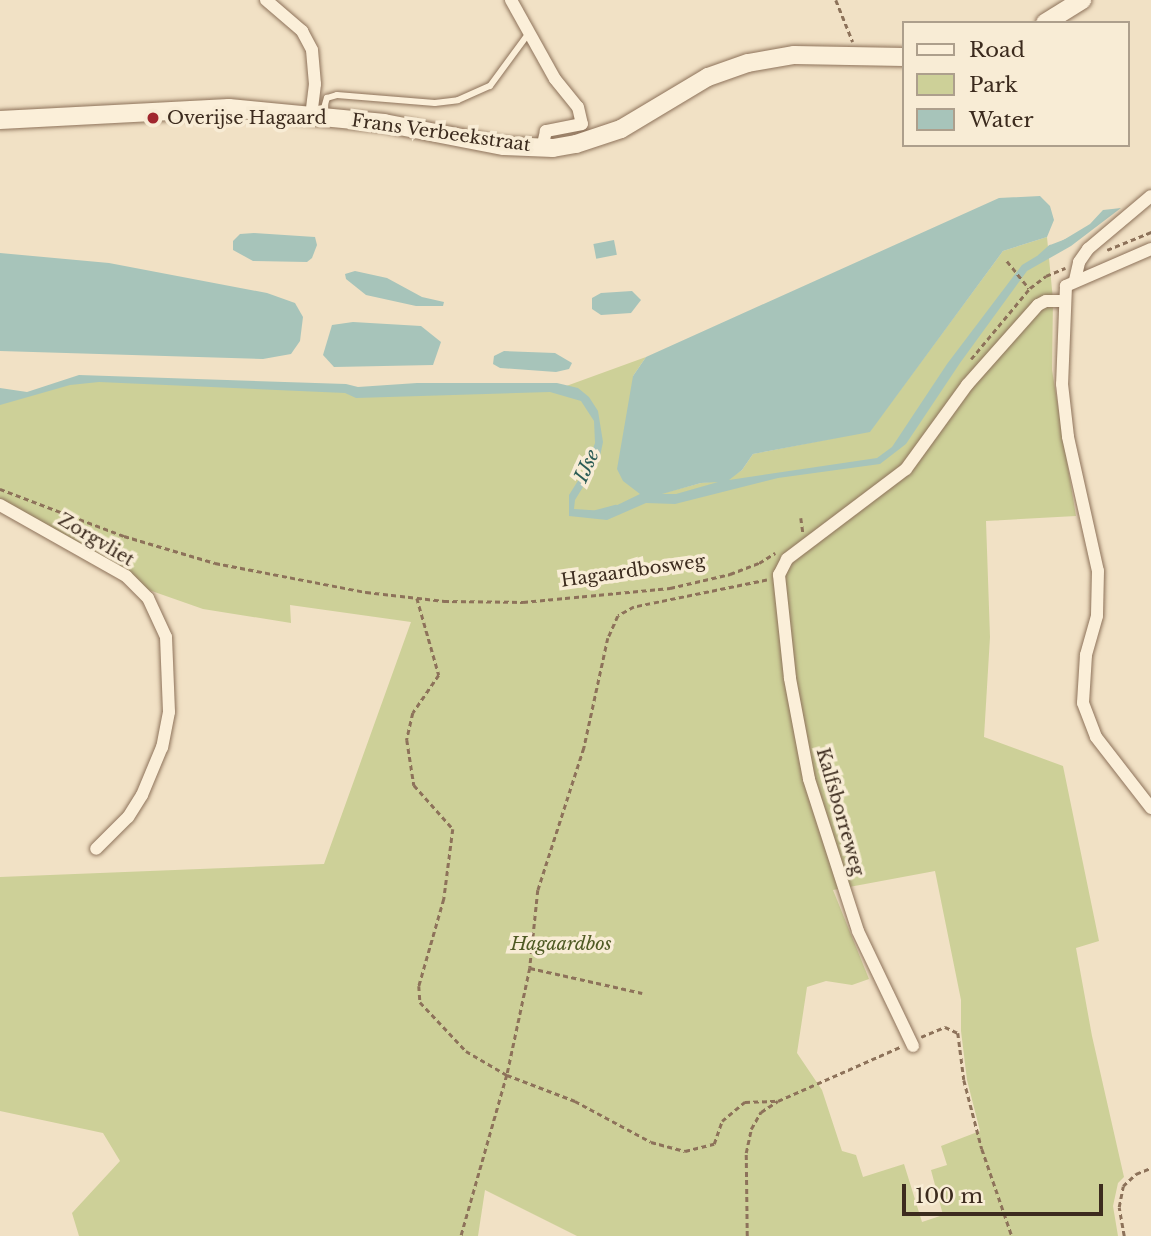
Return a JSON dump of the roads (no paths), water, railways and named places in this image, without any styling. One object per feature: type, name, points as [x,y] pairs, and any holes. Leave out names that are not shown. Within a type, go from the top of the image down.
[{"type":"main road","points":[[1048,21],[1082,0]]},
{"type":"main road","name":"Frans Verbeekstraat","points":[[0,120],[229,108],[429,130],[504,145],[542,148],[576,144],[621,129],[690,87],[727,69],[794,55],[902,57]]},
{"type":"street","points":[[266,0],[302,31],[312,50],[317,116]]},
{"type":"street","points":[[511,0],[555,79],[578,107],[582,124],[546,131],[542,148]]},
{"type":"street","points":[[1074,280],[1079,262],[1088,249],[1151,196]]},
{"type":"street","points":[[1151,249],[1074,280],[1066,286],[1063,408],[1098,579],[1097,616],[1086,655],[1083,703],[1096,737],[1151,808]]},
{"type":"street","name":"Kalfsborreweg","points":[[912,1044],[858,931],[809,779],[790,678],[779,575],[787,559],[906,469],[967,385],[1038,306],[1046,301],[1065,301]]},
{"type":"street","name":"Zorgvliet","points":[[0,505],[126,576],[148,598],[166,636],[169,712],[162,747],[142,795],[128,817],[96,849]]},
{"type":"lane","points":[[317,116],[327,98],[337,95],[435,103],[458,100],[490,86],[529,33]]},
{"type":"water","points":[[1040,196],[1050,206],[1054,220],[1047,237],[1003,251],[870,432],[753,454],[742,470],[729,480],[877,458],[892,447],[947,364],[1022,265],[1090,224],[1103,210],[1121,208],[1071,246],[1027,271],[960,363],[906,444],[880,464],[778,478],[675,504],[646,503],[607,520],[569,516],[569,495],[586,468],[595,443],[594,421],[581,401],[550,392],[356,398],[345,393],[99,382],[70,385],[0,405],[0,388],[27,392],[79,375],[346,384],[358,387],[417,383],[557,383],[578,388],[589,397],[598,411],[603,442],[599,461],[575,500],[574,509],[605,511],[640,494],[623,481],[617,469],[633,376],[646,357],[999,198]],"holes":[[[718,482],[676,494],[662,494],[701,483]]]},
{"type":"water","points":[[240,234],[315,237],[317,245],[312,258],[307,262],[253,261],[233,250],[233,241]]},
{"type":"water","points":[[614,240],[617,255],[596,259],[593,244]]},
{"type":"water","points":[[0,253],[109,263],[267,293],[295,303],[303,317],[300,341],[291,354],[263,359],[0,351]]},
{"type":"water","points":[[355,271],[387,278],[422,297],[444,302],[443,306],[416,306],[366,295],[346,279],[345,274]]},
{"type":"water","points":[[632,291],[641,300],[631,313],[601,315],[592,309],[592,298],[601,293]]},
{"type":"water","points":[[353,322],[421,326],[441,342],[433,365],[334,367],[323,355],[332,325]]},
{"type":"water","points":[[504,351],[555,353],[572,363],[569,369],[556,372],[500,368],[493,364],[494,356]]},
{"type":"waterway","name":"IJse","points":[[1040,256],[1050,247],[1066,241]]},
{"type":"waterway","name":"IJse","points":[[596,512],[615,507]]},
{"type":"place","name":"Overijse Hagaard","points":[[153,118]]},
{"type":"park label","name":"Hagaardbos","points":[[561,944]]}]
